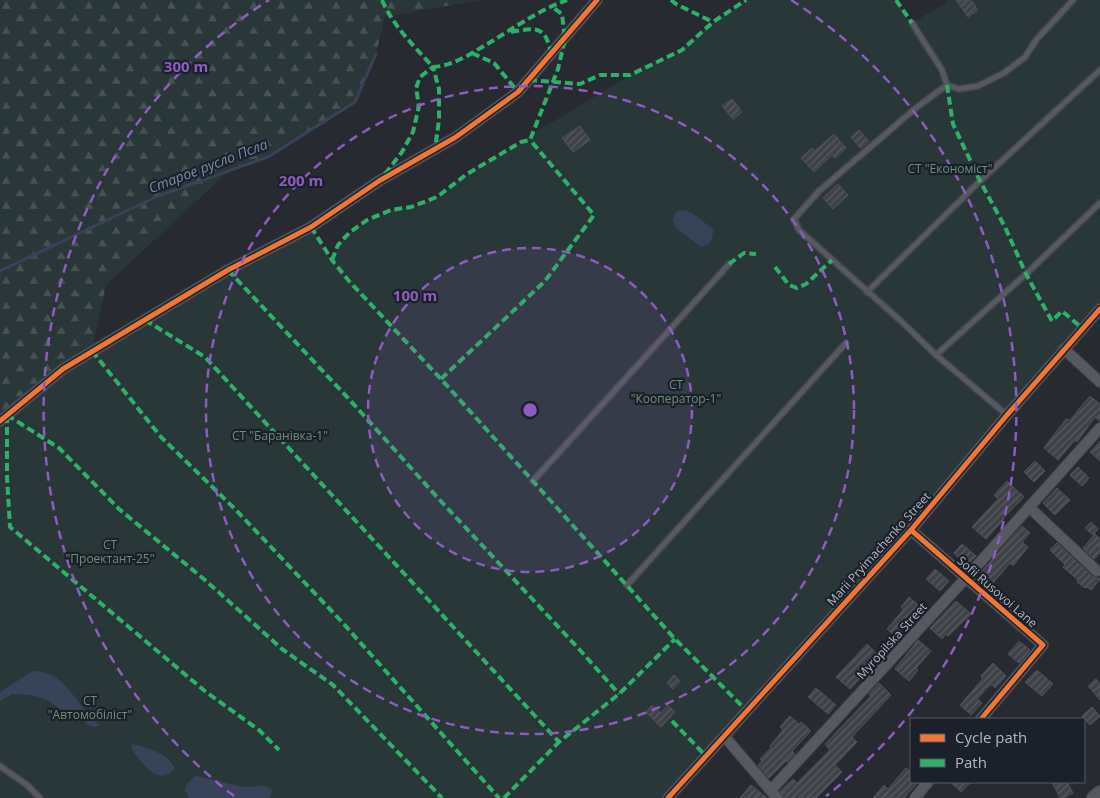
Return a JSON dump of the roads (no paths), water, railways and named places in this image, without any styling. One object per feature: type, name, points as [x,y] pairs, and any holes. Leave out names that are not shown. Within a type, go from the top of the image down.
[{"type":"main road","points":[[1094,798],[1100,793]]},
{"type":"street","points":[[0,421],[63,369],[228,270],[311,227],[379,181],[456,137],[518,92],[597,0]]},
{"type":"street","name":"Marii Pryimachenko Street","points":[[668,798],[911,530],[1006,415],[1100,309]]},
{"type":"street","points":[[1064,349],[1100,382]]},
{"type":"street","name":"Myropilska Street","points":[[774,794],[1100,428]]},
{"type":"street","points":[[1029,507],[1097,571]]},
{"type":"street","name":"Sofii Rusovoi Lane","points":[[911,530],[1043,645],[982,718]]},
{"type":"street","points":[[725,736],[774,794]]},
{"type":"street","points":[[914,798],[927,783]]},
{"type":"lane","points":[[1006,415],[936,355],[799,230],[794,219],[819,191],[917,107],[947,86],[959,89],[978,86],[1004,73],[1025,57],[1037,39],[1073,0]]},
{"type":"lane","points":[[912,23],[942,70],[947,86]]},
{"type":"lane","points":[[867,292],[980,181],[1100,70]]},
{"type":"lane","points":[[936,355],[1026,274],[1100,203]]},
{"type":"lane","points":[[533,481],[729,264]]},
{"type":"lane","points":[[627,585],[846,343]]},
{"type":"lane","points":[[0,766],[27,785],[40,798]]},
{"type":"water","points":[[683,210],[692,213],[713,229],[712,239],[709,243],[701,247],[676,228],[673,220],[676,212]]},
{"type":"water","points":[[33,671],[44,672],[54,676],[63,683],[84,710],[100,725],[94,727],[88,725],[79,717],[58,708],[48,700],[31,695],[12,694],[0,701],[0,692]]},
{"type":"water","points":[[132,744],[151,749],[162,755],[175,768],[168,774],[156,775],[146,767],[132,750]]},
{"type":"water","points":[[195,776],[239,786],[262,786],[272,790],[270,798],[189,798],[185,790],[187,784]]},
{"type":"waterway","name":"Старое русло Псла","points":[[0,271],[158,196],[268,157],[355,102],[376,54]]},
{"type":"park label","name":"СТ \"Економіст\"","points":[[950,169]]},
{"type":"park label","name":"СТ \"Кооператор-1\"","points":[[676,392]]},
{"type":"park label","name":"СТ \"Баранівка-1\"","points":[[280,436]]},
{"type":"park label","name":"СТ \"Проектант-25\"","points":[[110,552]]},
{"type":"park label","name":"СТ \"Автомобіліст\"","points":[[90,708]]}]
